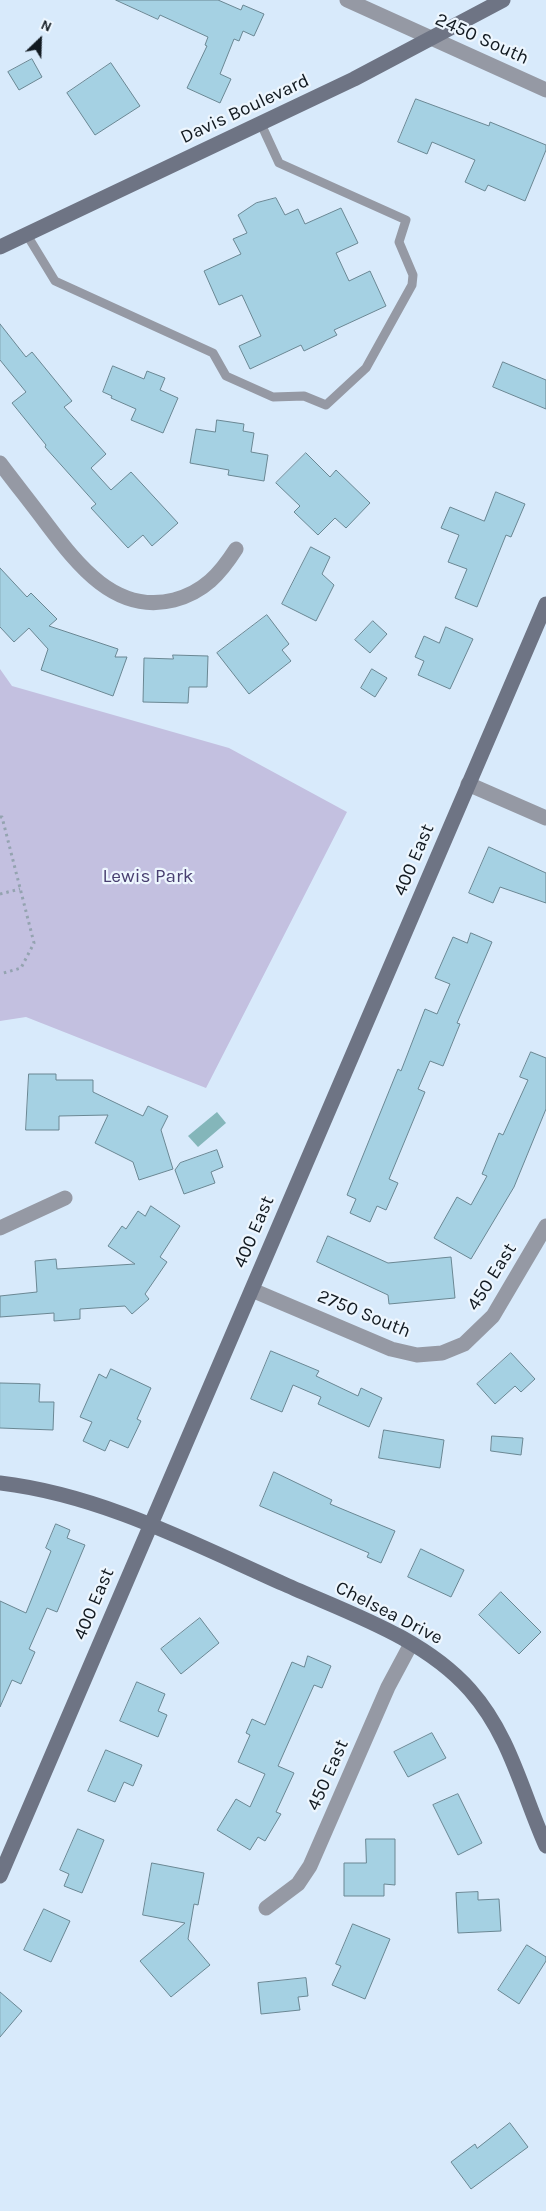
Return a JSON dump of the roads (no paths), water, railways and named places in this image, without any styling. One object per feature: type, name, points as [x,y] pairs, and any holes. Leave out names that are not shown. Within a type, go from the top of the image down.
[{"type":"street","name":"2450 South","points":[[347,0],[546,90]]},
{"type":"street","name":"Davis Boulevard","points":[[0,248],[261,124],[433,39],[503,0]]},
{"type":"street","points":[[0,463],[83,570],[112,592],[148,602],[166,602],[210,584],[221,572],[236,549]]},
{"type":"street","name":"400 East","points":[[0,1876],[546,604]]},
{"type":"street","points":[[468,784],[546,818]]},
{"type":"street","points":[[0,1228],[65,1198]]},
{"type":"street","name":"450 East","points":[[464,1344],[493,1316],[546,1226]]},
{"type":"street","name":"2750 South","points":[[252,1290],[404,1353],[429,1355],[464,1344]]},
{"type":"street","name":"Chelsea Drive","points":[[0,1484],[50,1491],[80,1499],[150,1524],[378,1626],[412,1644],[440,1662],[455,1675],[484,1708],[508,1748],[546,1846]]},
{"type":"street","name":"450 East","points":[[266,1908],[298,1884],[310,1866],[388,1687],[412,1644]]},
{"type":"lane","points":[[27,235],[55,281],[214,353],[226,376],[273,397],[304,396],[326,405],[366,368],[412,285],[413,275],[399,242],[406,220],[279,163],[261,124]]},
{"type":"park label","name":"Lewis Park","points":[[148,877]]}]
